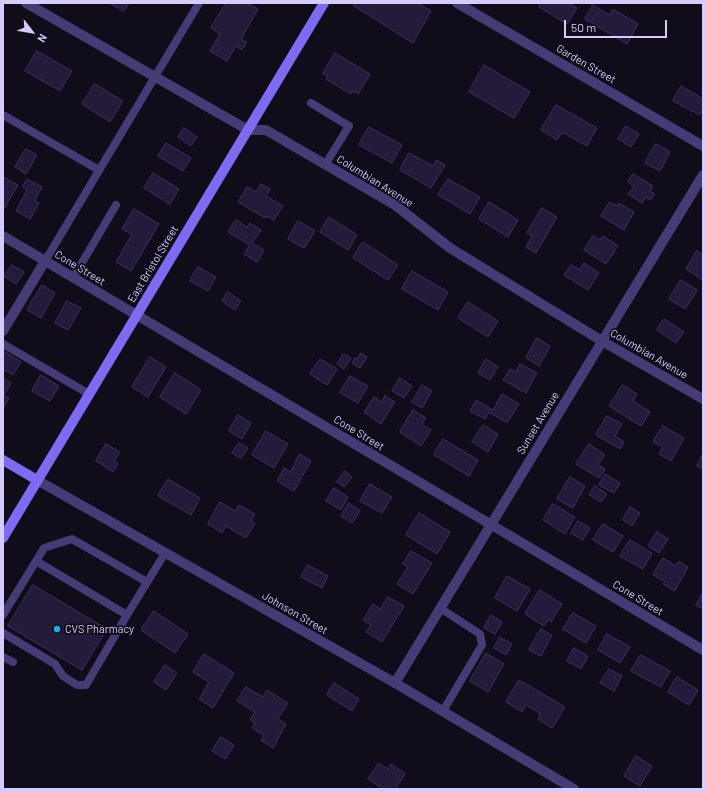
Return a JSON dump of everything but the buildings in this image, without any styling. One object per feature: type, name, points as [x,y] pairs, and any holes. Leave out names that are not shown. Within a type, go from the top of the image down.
[{"type":"main road","name":"East Bristol Street","points":[[3,538],[324,3]]},
{"type":"main road","name":"Johnson Street","points":[[3,460],[37,480]]},
{"type":"street","name":"Columbian Avenue","points":[[26,3],[248,130],[266,130],[395,205],[450,248],[703,399]]},
{"type":"street","name":"Garden Street","points":[[457,3],[703,146]]},
{"type":"street","name":"Sunset Avenue","points":[[395,683],[703,175]]},
{"type":"street","name":"Cone Street","points":[[3,236],[703,650]]},
{"type":"street","points":[[3,331],[45,262]]},
{"type":"street","name":"Johnson Street","points":[[37,480],[443,711],[561,786],[574,789]]},
{"type":"lane","points":[[45,262],[199,3]]},
{"type":"lane","points":[[311,103],[349,126],[325,165]]},
{"type":"lane","points":[[3,115],[99,170]]},
{"type":"lane","points":[[73,278],[116,205]]},
{"type":"lane","points":[[3,344],[89,394]]},
{"type":"lane","points":[[3,615],[44,548],[72,539],[147,582]]},
{"type":"lane","points":[[3,633],[55,664],[63,676],[77,685],[86,686],[164,553]]},
{"type":"lane","points":[[36,561],[127,615]]},
{"type":"lane","points":[[440,608],[480,634],[482,645],[443,711]]},
{"type":"lane","points":[[3,657],[13,662]]},
{"type":"place","name":"CVS Pharmacy","points":[[57,629]]}]
